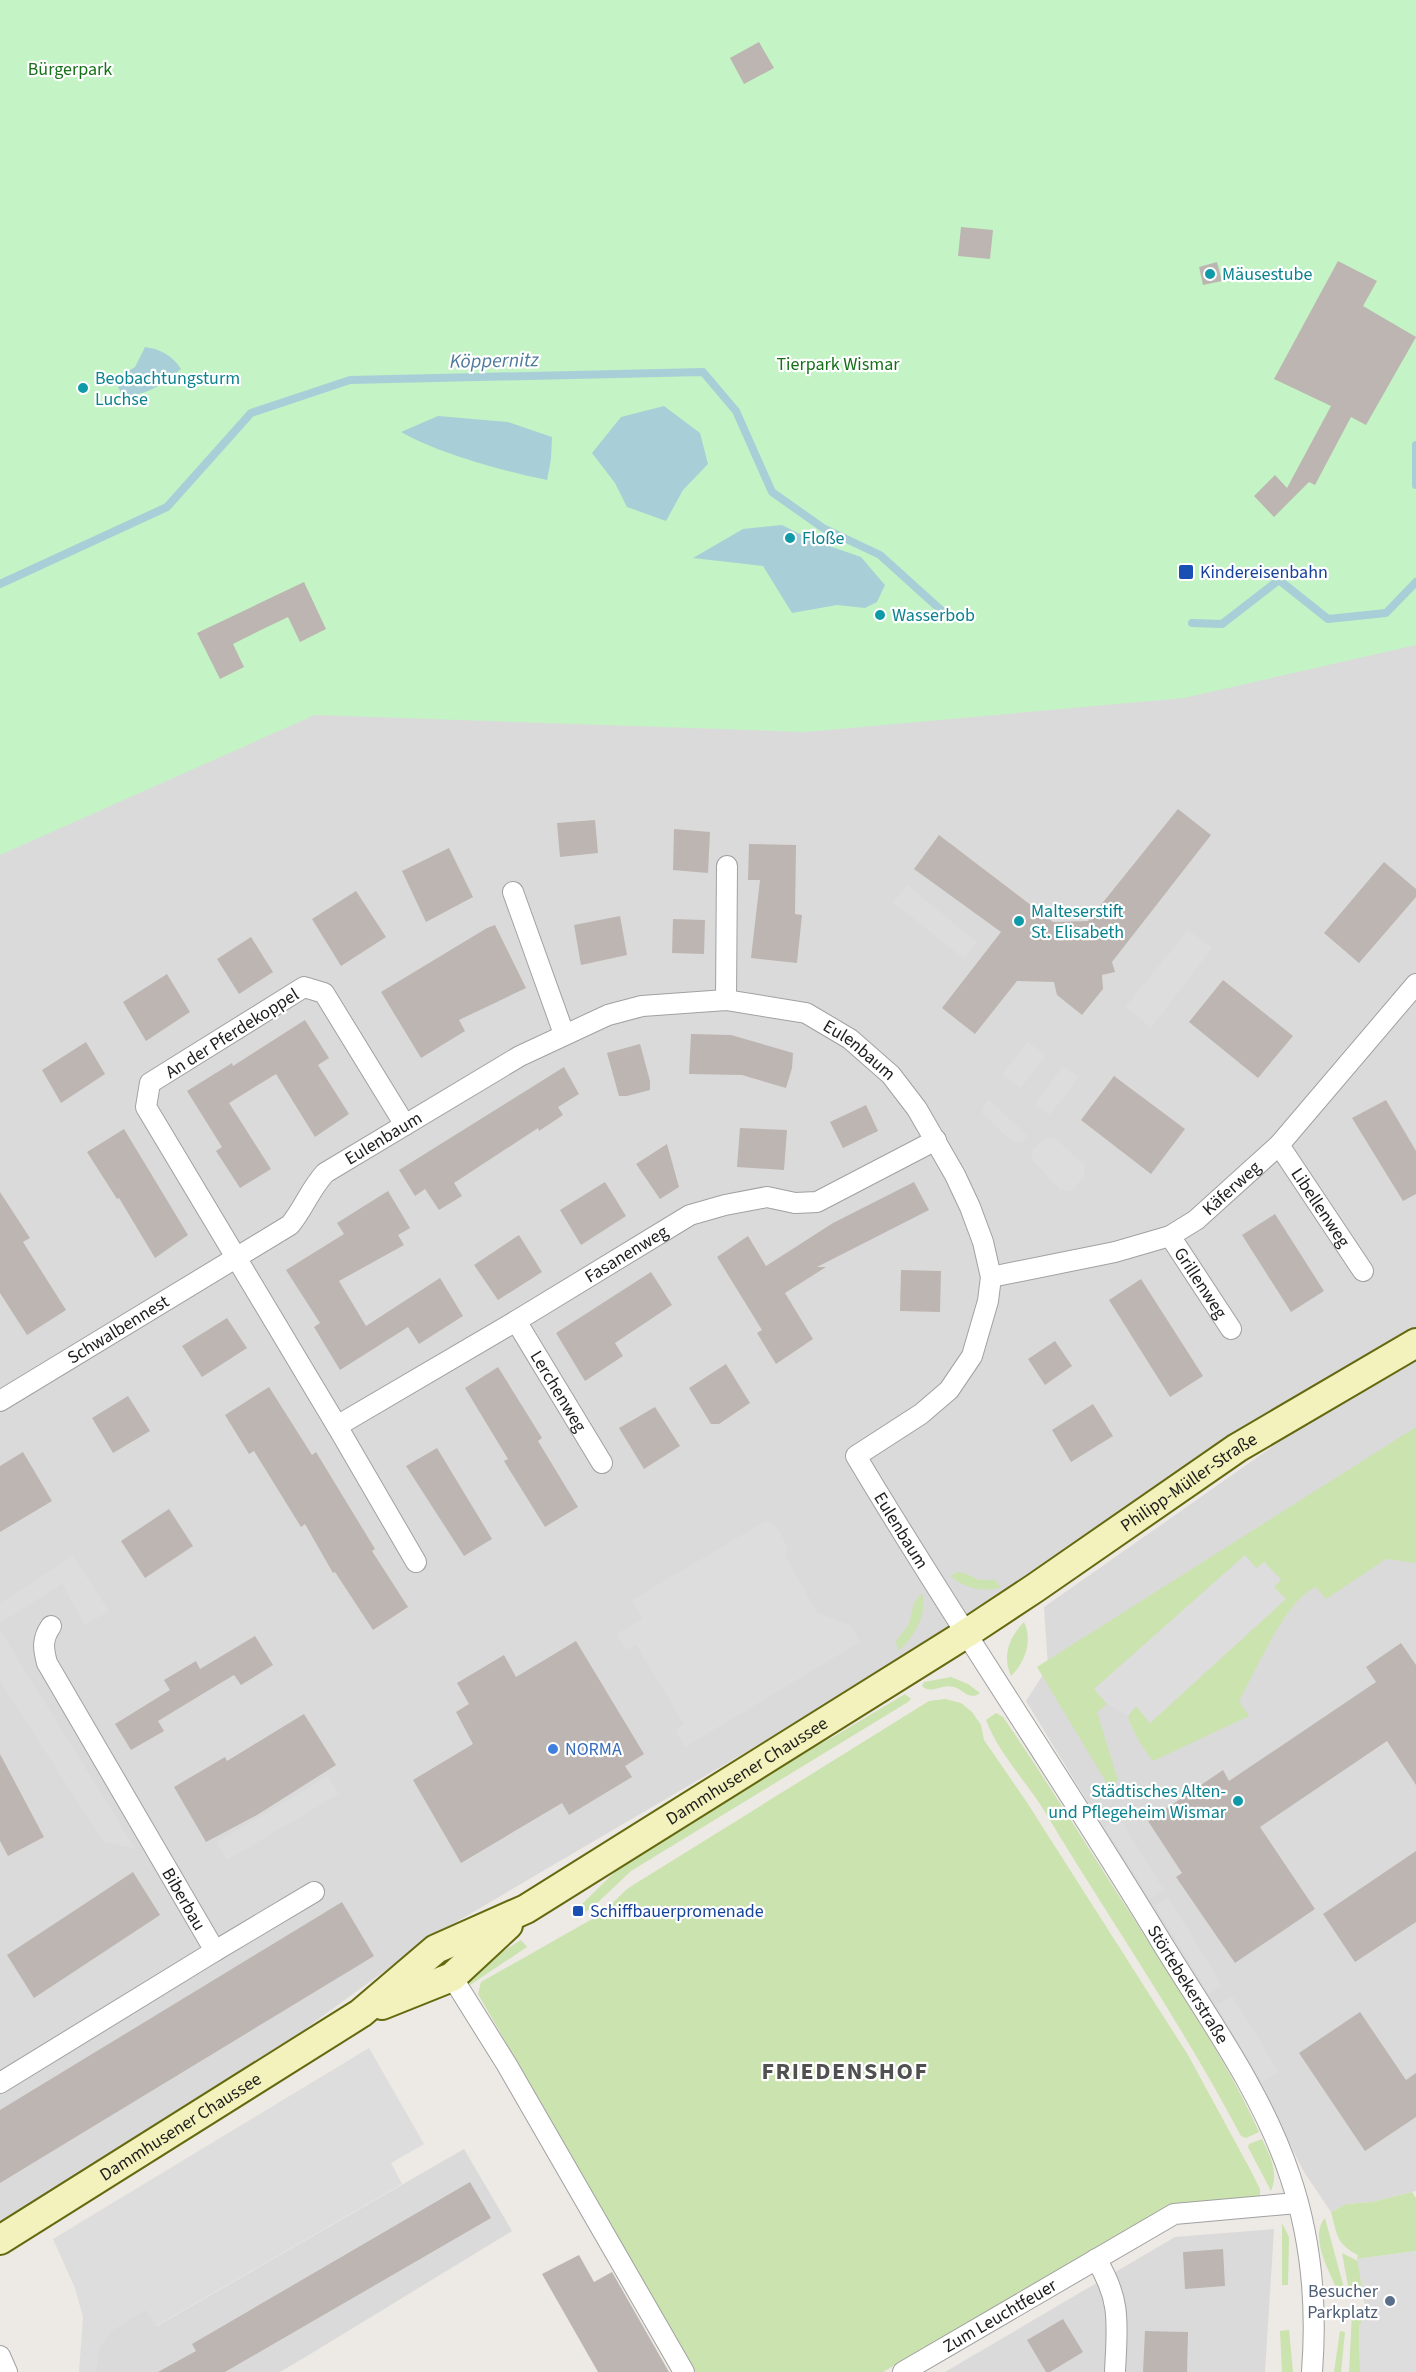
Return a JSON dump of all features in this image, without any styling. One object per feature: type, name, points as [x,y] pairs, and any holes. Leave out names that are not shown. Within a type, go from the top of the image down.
[{"type":"street","points":[[726,999],[727,866]]},
{"type":"street","points":[[513,892],[564,1034]]},
{"type":"street","name":"An der Pferdekoppel","points":[[237,1258],[146,1107],[150,1083],[304,987],[324,993],[405,1125]]},
{"type":"street","name":"Käferweg","points":[[992,1277],[1115,1252],[1170,1236],[1196,1221],[1279,1145],[1413,990]]},
{"type":"street","name":"Eulenbaum","points":[[237,1258],[290,1225],[301,1212],[312,1188],[325,1173],[520,1056],[608,1015],[642,1006],[726,999],[806,1013],[850,1039],[891,1075],[917,1109],[936,1140],[970,1207],[983,1242],[992,1277],[975,1347],[966,1368],[936,1404],[856,1456],[967,1633]]},
{"type":"street","name":"Fasanenweg","points":[[337,1426],[690,1215],[767,1197],[795,1203],[817,1202],[936,1140]]},
{"type":"street","name":"Libellenweg","points":[[1279,1145],[1363,1270]]},
{"type":"street","name":"Grillenweg","points":[[1170,1236],[1231,1329]]},
{"type":"street","points":[[237,1258],[416,1562]]},
{"type":"street","name":"Schwalbennest","points":[[3,1393],[237,1258]]},
{"type":"street","name":"Lerchenweg","points":[[516,1321],[602,1463]]},
{"type":"street","name":"Philipp-Müller-Straße","points":[[967,1633],[1237,1448],[1416,1343]]},
{"type":"street","name":"Biberbau","points":[[0,2083],[215,1951],[47,1663],[43,1646],[45,1636],[51,1626]]},
{"type":"street","name":"Dammhusener Chaussee","points":[[0,2240],[361,2013],[436,1949],[526,1909],[967,1633]]},
{"type":"street","name":"Störtebekerstraße","points":[[967,1633],[1013,1709],[1092,1828],[1251,2088],[1276,2138],[1298,2203],[1314,2292],[1312,2372]]},
{"type":"street","points":[[215,1951],[314,1892]]},
{"type":"street","name":"Dammhusener Chaussee","points":[[361,2013],[452,1977],[526,1909]]},
{"type":"street","points":[[452,1977],[502,2057],[684,2372]]},
{"type":"street","name":"Zum Leuchtfeuer","points":[[903,2372],[1174,2214],[1298,2203]]},
{"type":"street","points":[[1096,2259],[1110,2284],[1117,2307],[1114,2372]]},
{"type":"street","points":[[0,2356],[7,2372]]},
{"type":"shaded area","points":[[1416,643],[1416,1340],[964,1618],[901,1661],[434,1935],[265,2058],[0,2238],[0,854],[315,713]]},
{"type":"shaded area","points":[[907,885],[977,942],[964,959],[893,902]]},
{"type":"shaded area","points":[[1188,930],[1212,948],[1151,1028],[1125,1007]]},
{"type":"shaded area","points":[[1028,1042],[1046,1056],[1020,1088],[1002,1074]]},
{"type":"shaded area","points":[[1063,1066],[1079,1077],[1050,1115],[1035,1104]]},
{"type":"shaded area","points":[[989,1100],[1028,1136],[1022,1141],[1013,1142],[982,1113]]},
{"type":"shaded area","points":[[1046,1138],[1056,1139],[1085,1165],[1084,1176],[1072,1191],[1060,1190],[1031,1159],[1033,1149]]},
{"type":"shaded area","points":[[1416,1346],[1416,2191],[1372,2202],[1347,2204],[1331,2212],[1304,2172],[1260,2085],[1026,1701],[1048,1667],[1044,1607]]},
{"type":"shaded area","points":[[764,1522],[771,1522],[781,1534],[788,1549],[785,1556],[817,1612],[851,1626],[860,1642],[685,1747],[675,1730],[684,1724],[636,1645],[626,1650],[617,1634],[643,1618],[632,1600]]},
{"type":"shaded area","points":[[1245,1555],[1257,1569],[1264,1562],[1281,1580],[1274,1587],[1286,1599],[1150,1723],[1136,1706],[1128,1716],[1107,1704],[1094,1689]]},
{"type":"shaded area","points":[[73,1556],[109,1611],[85,1625],[62,1584],[0,1623],[0,1603]]},
{"type":"shaded area","points":[[0,1630],[136,1849],[103,1842],[0,1681]]},
{"type":"shaded area","points":[[328,1776],[339,1794],[227,1860],[217,1842]]},
{"type":"shaded area","points":[[1120,1818],[1164,1890],[1150,1899],[1105,1827]]},
{"type":"shaded area","points":[[1168,1897],[1222,1985],[1209,1994],[1155,1906]]},
{"type":"shaded area","points":[[1232,1996],[1279,2072],[1262,2082],[1216,2005]]},
{"type":"shaded area","points":[[369,2048],[424,2144],[391,2163],[402,2184],[156,2326],[145,2310],[110,2331],[100,2348],[95,2372],[79,2372],[83,2317],[75,2288],[53,2239]]},
{"type":"shaded area","points":[[464,2149],[512,2231],[312,2353],[280,2372],[95,2372],[100,2346],[110,2331],[146,2309],[157,2326]]},
{"type":"shaded area","points":[[1274,2229],[1265,2372],[945,2372],[1175,2237]]},
{"type":"shaded area","name":"Besucher Parkplatz","points":[[1416,2251],[1416,2372],[1360,2372],[1359,2326],[1366,2312],[1357,2259]]},
{"type":"green space","name":"Tierpark Wismar","points":[[0,0],[1416,0],[1416,645],[1184,698],[806,732],[315,715],[0,855]]},
{"type":"green space","points":[[1416,1427],[1416,1563],[1386,1559],[1326,1599],[1316,1587],[1304,1594],[1282,1621],[1239,1701],[1249,1716],[1153,1761],[1138,1740],[1128,1716],[1136,1706],[1150,1723],[1285,1599],[1274,1587],[1281,1579],[1264,1562],[1095,1689],[1107,1704],[1097,1712],[1118,1780],[1109,1787],[1037,1667]]},
{"type":"green space","points":[[957,1572],[979,1580],[995,1580],[1001,1587],[988,1590],[962,1584],[950,1576]]},
{"type":"green space","points":[[922,1593],[923,1609],[918,1625],[898,1651],[896,1641],[909,1624],[914,1603]]},
{"type":"green space","points":[[1024,1622],[1028,1644],[1024,1658],[1011,1676],[1007,1661],[1008,1647],[1014,1634]]},
{"type":"green space","points":[[951,1677],[968,1684],[980,1693],[973,1696],[950,1686],[929,1689],[922,1686],[924,1682]]},
{"type":"green space","points":[[905,1694],[911,1699],[908,1702],[631,1871],[593,1907],[585,1912],[582,1909],[581,1905],[620,1867],[795,1756],[833,1737]]},
{"type":"green space","points":[[945,1699],[961,1703],[972,1712],[981,1725],[984,1740],[1026,1801],[1188,2055],[1251,2171],[1260,2189],[1260,2198],[1177,2203],[1162,2209],[883,2372],[695,2372],[478,1994],[481,1982],[601,1914],[627,1889],[929,1701]]},
{"type":"green space","points":[[996,1713],[1003,1717],[1036,1766],[1183,1995],[1231,2076],[1259,2132],[1246,2138],[1241,2136],[1195,2053],[1145,1972],[1038,1801],[1005,1756],[991,1732],[986,1720]]},
{"type":"green space","points":[[521,1940],[527,1947],[470,1985],[465,1976]]},
{"type":"green space","points":[[1262,2139],[1274,2171],[1271,2191],[1248,2147],[1249,2144]]},
{"type":"green space","points":[[1412,2192],[1416,2198],[1416,2251],[1357,2259],[1358,2255],[1345,2247],[1338,2238],[1331,2212],[1347,2204],[1372,2202]]},
{"type":"green space","points":[[1325,2218],[1344,2288],[1337,2290],[1325,2263],[1320,2244],[1319,2234]]},
{"type":"green space","points":[[1282,2223],[1289,2237],[1288,2285],[1282,2285]]},
{"type":"green space","points":[[1342,2253],[1358,2261],[1363,2290],[1349,2291]]},
{"type":"green space","points":[[1416,2306],[1359,2326],[1360,2372],[1349,2372],[1352,2314]]},
{"type":"green space","points":[[1289,2330],[1293,2372],[1282,2372],[1280,2331]]},
{"type":"green space","points":[[1340,2331],[1345,2332],[1341,2372],[1334,2372]]},
{"type":"water","points":[[145,347],[165,354],[181,369],[146,392],[122,395],[118,387],[119,377],[135,367]]},
{"type":"water","points":[[664,406],[700,433],[708,464],[683,490],[666,521],[627,507],[615,483],[592,453],[621,417]]},
{"type":"water","points":[[438,416],[508,422],[552,437],[547,480],[472,461],[434,448],[401,432]]},
{"type":"water","points":[[782,525],[812,540],[861,557],[885,585],[877,602],[865,608],[837,605],[792,613],[763,566],[693,558],[743,529]]},
{"type":"building","points":[[759,42],[774,68],[744,84],[730,58]]},
{"type":"building","points":[[961,227],[993,230],[990,259],[958,256]]},
{"type":"building","points":[[1338,261],[1377,281],[1363,306],[1416,337],[1366,425],[1351,417],[1315,485],[1309,482],[1274,517],[1254,496],[1275,475],[1287,488],[1331,406],[1274,379]]},
{"type":"building","name":"Mäusestube","points":[[1217,262],[1222,281],[1203,285],[1199,267]]},
{"type":"building","points":[[304,582],[326,629],[300,642],[288,617],[233,644],[244,667],[220,679],[197,633]]},
{"type":"building","name":"Malteserstift St. Elisabeth","points":[[1178,809],[1211,835],[1112,962],[1115,972],[1102,975],[1103,989],[1082,1015],[1057,995],[1054,982],[1017,981],[975,1034],[942,1008],[1001,932],[914,869],[939,835],[1053,922],[1088,921]]},
{"type":"building","points":[[595,820],[598,853],[560,857],[557,823]]},
{"type":"building","points":[[674,829],[710,832],[708,873],[673,870]]},
{"type":"building","points":[[749,844],[796,845],[795,914],[802,915],[797,963],[751,958],[760,880],[748,880]]},
{"type":"building","points":[[449,848],[473,897],[426,922],[402,871]]},
{"type":"building","points":[[1384,862],[1416,889],[1416,897],[1359,963],[1324,933]]},
{"type":"building","points":[[356,891],[386,937],[341,966],[312,919]]},
{"type":"building","points":[[620,916],[627,955],[581,965],[574,925]]},
{"type":"building","points":[[673,919],[705,920],[704,954],[672,953]]},
{"type":"building","points":[[495,925],[526,988],[459,1020],[465,1031],[421,1058],[381,992]]},
{"type":"building","points":[[251,937],[273,972],[239,994],[217,959]]},
{"type":"building","points":[[167,974],[190,1012],[146,1041],[123,1002]]},
{"type":"building","points":[[1223,980],[1293,1036],[1258,1078],[1189,1022]]},
{"type":"building","points":[[305,1020],[329,1058],[318,1065],[349,1114],[315,1137],[276,1074],[229,1103],[271,1169],[240,1188],[216,1151],[222,1147],[187,1091],[232,1063],[233,1066]]},
{"type":"building","points":[[691,1034],[731,1035],[793,1053],[792,1068],[786,1088],[742,1075],[689,1074]]},
{"type":"building","points":[[86,1042],[105,1074],[61,1103],[42,1070]]},
{"type":"building","points":[[640,1044],[650,1081],[650,1090],[619,1096],[607,1053]]},
{"type":"building","points":[[564,1067],[579,1094],[558,1107],[563,1115],[539,1131],[538,1128],[454,1183],[462,1196],[439,1210],[425,1189],[415,1196],[399,1170]]},
{"type":"building","points":[[1114,1076],[1185,1129],[1151,1174],[1081,1120]]},
{"type":"building","points":[[1386,1100],[1416,1151],[1416,1194],[1403,1201],[1352,1118]]},
{"type":"building","points":[[866,1105],[878,1131],[843,1148],[830,1122]]},
{"type":"building","points":[[740,1128],[787,1130],[784,1170],[737,1167]]},
{"type":"building","points":[[124,1129],[188,1235],[155,1258],[119,1198],[117,1199],[87,1152]]},
{"type":"building","points":[[667,1144],[679,1187],[660,1199],[636,1164]]},
{"type":"building","points":[[605,1182],[626,1216],[581,1245],[560,1210]]},
{"type":"building","points":[[914,1182],[929,1210],[817,1267],[826,1267],[785,1293],[813,1339],[776,1364],[757,1333],[762,1330],[717,1257],[748,1236],[766,1266],[833,1223]]},
{"type":"building","points":[[388,1191],[410,1228],[398,1235],[404,1245],[339,1281],[366,1326],[440,1278],[463,1316],[419,1344],[408,1327],[340,1370],[314,1327],[320,1323],[286,1270],[344,1234],[337,1223]]},
{"type":"building","points":[[0,1192],[30,1238],[23,1242],[66,1310],[27,1335],[0,1293]]},
{"type":"building","points":[[1275,1214],[1324,1291],[1291,1312],[1242,1235]]},
{"type":"building","points":[[519,1235],[542,1272],[498,1300],[474,1265]]},
{"type":"building","points":[[901,1270],[941,1271],[940,1312],[900,1311]]},
{"type":"building","points":[[651,1272],[672,1305],[615,1343],[623,1356],[585,1381],[556,1333]]},
{"type":"building","points":[[1141,1279],[1203,1376],[1170,1397],[1109,1300]]},
{"type":"building","points":[[227,1318],[247,1348],[202,1377],[182,1346]]},
{"type":"building","points":[[1055,1341],[1072,1366],[1045,1385],[1028,1359]]},
{"type":"building","points":[[726,1364],[750,1403],[719,1424],[711,1424],[689,1388]]},
{"type":"building","points":[[498,1367],[542,1438],[538,1441],[578,1507],[545,1527],[504,1461],[508,1459],[465,1388]]},
{"type":"building","points":[[269,1387],[312,1455],[316,1452],[375,1549],[372,1551],[408,1607],[373,1630],[335,1572],[333,1573],[305,1524],[301,1527],[254,1451],[249,1454],[225,1415]]},
{"type":"building","points":[[128,1396],[150,1431],[113,1453],[92,1418]]},
{"type":"building","points":[[1093,1404],[1113,1436],[1071,1462],[1052,1430]]},
{"type":"building","points":[[655,1407],[680,1446],[644,1469],[619,1428]]},
{"type":"building","points":[[437,1448],[492,1539],[464,1556],[406,1466]]},
{"type":"building","points":[[23,1452],[52,1501],[0,1532],[0,1466]]},
{"type":"building","points":[[169,1509],[193,1546],[145,1578],[121,1541]]},
{"type":"building","points":[[255,1636],[273,1665],[241,1685],[234,1675],[158,1721],[164,1731],[131,1750],[115,1724],[170,1690],[164,1680],[196,1661],[200,1669]]},
{"type":"building","name":"NORMA","points":[[576,1641],[644,1754],[625,1766],[632,1777],[569,1815],[562,1803],[461,1863],[413,1780],[473,1744],[456,1712],[469,1704],[457,1683],[504,1655],[516,1677]]},
{"type":"building","name":"Städtisches Alten- und Pflegeheim Wismar","points":[[1401,1643],[1416,1665],[1416,1785],[1387,1741],[1260,1827],[1315,1909],[1235,1963],[1176,1877],[1182,1873],[1148,1821],[1223,1770],[1229,1781],[1376,1682],[1366,1667]]},
{"type":"building","points":[[304,1714],[336,1765],[257,1815],[206,1842],[174,1787],[225,1757],[227,1761]]},
{"type":"building","points":[[0,1754],[44,1837],[8,1856],[0,1841]]},
{"type":"building","points":[[1416,1851],[1416,1922],[1355,1962],[1323,1914]]},
{"type":"building","points":[[133,1872],[160,1915],[34,1998],[7,1955]]},
{"type":"building","points":[[342,1902],[374,1956],[0,2183],[0,2110]]},
{"type":"building","points":[[1360,2012],[1406,2080],[1416,2073],[1416,2117],[1365,2151],[1299,2053]]},
{"type":"building","points":[[470,2182],[491,2218],[225,2372],[158,2372],[196,2351],[192,2344]]},
{"type":"building","points":[[1223,2249],[1225,2286],[1185,2289],[1183,2252]]},
{"type":"building","points":[[579,2255],[594,2282],[612,2272],[669,2372],[598,2372],[542,2274]]},
{"type":"building","points":[[1063,2319],[1083,2352],[1050,2372],[1046,2372],[1027,2340]]},
{"type":"building","points":[[1145,2331],[1188,2332],[1187,2372],[1143,2372]]},
{"type":"waterway","name":"Köppernitz","points":[[0,584],[167,507],[251,413],[350,380],[703,372],[736,411],[772,492],[823,528],[880,555],[942,611]]},
{"type":"waterway","name":"Köppernitz","points":[[1416,445],[1416,485]]},
{"type":"waterway","name":"Köppernitz","points":[[1192,623],[1222,624],[1279,580],[1328,619],[1386,613],[1416,582]]},
{"type":"place","name":"Mäusestube","points":[[1210,274]]},
{"type":"place","name":"Beobachtungsturm Luchse","points":[[83,388]]},
{"type":"place","name":"Floße","points":[[790,538]]},
{"type":"place","name":"Kindereisenbahn","points":[[1186,572]]},
{"type":"place","name":"Wasserbob","points":[[880,615]]},
{"type":"place","name":"Malteserstift St. Elisabeth","points":[[1019,921]]},
{"type":"place","name":"NORMA","points":[[553,1749]]},
{"type":"place","name":"Städtisches Alten- und Pflegeheim Wismar","points":[[1238,1801]]},
{"type":"place","name":"Schiffbauerpromenade","points":[[578,1911]]},
{"type":"place","name":"Besucher Parkplatz","points":[[1390,2301]]},
{"type":"district","name":"FRIEDENSHOF","points":[[845,2071]]},
{"type":"park label","name":"Bürgerpark","points":[[70,69]]}]
